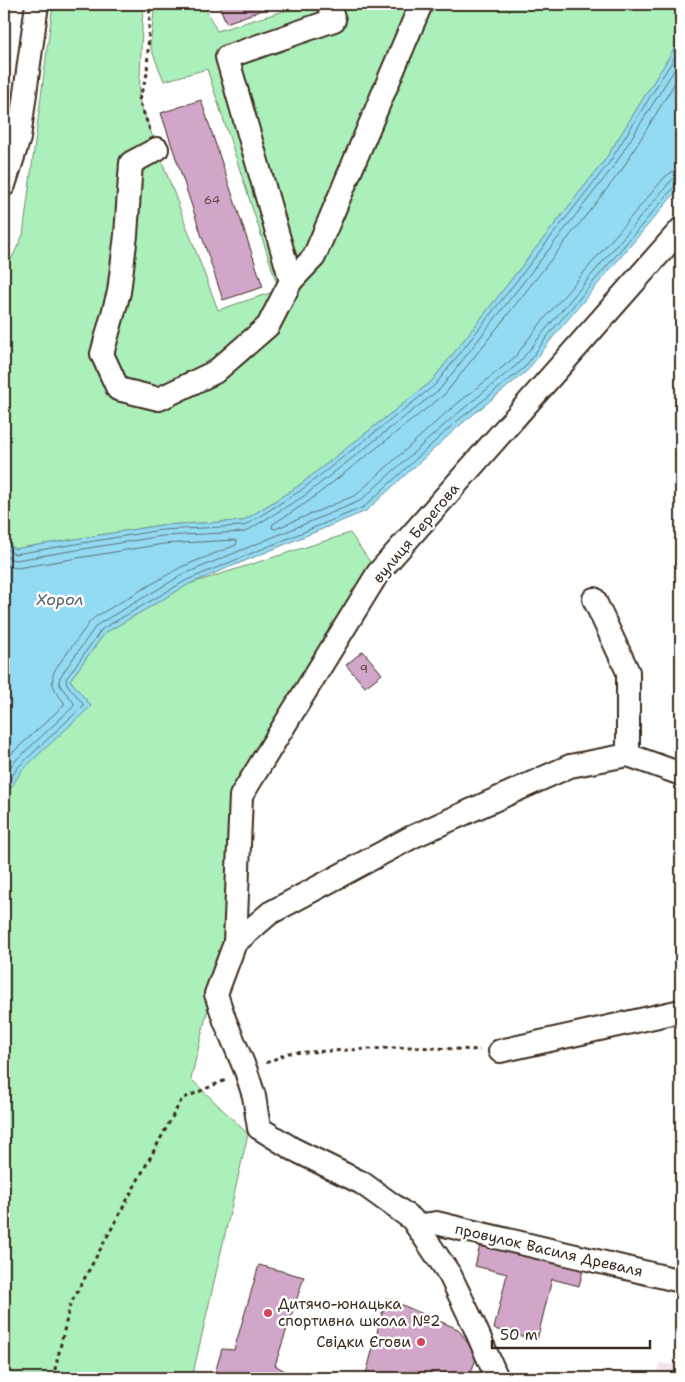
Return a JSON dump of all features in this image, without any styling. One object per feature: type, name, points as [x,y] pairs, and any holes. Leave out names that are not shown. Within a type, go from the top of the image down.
[{"type":"street","points":[[4,185],[19,138],[37,4]]},
{"type":"street","points":[[291,282],[227,57],[334,20],[328,4]]},
{"type":"street","points":[[157,149],[130,163],[126,235],[119,292],[102,354],[118,389],[159,400],[215,372],[268,326],[291,282],[314,257],[421,4]]},
{"type":"street","name":"вулиця Берегова","points":[[235,943],[241,796],[378,573],[681,229]]},
{"type":"street","points":[[594,599],[628,672],[628,755]]},
{"type":"street","points":[[497,1378],[450,1275],[412,1219],[362,1183],[293,1149],[259,1128],[254,1096],[246,1071],[216,994],[235,943],[270,913],[412,837],[570,766],[628,755],[681,774]]},
{"type":"street","points":[[500,1051],[681,1011]]},
{"type":"street","name":"провулок Василя Древаля","points":[[418,1226],[436,1223],[681,1281]]},
{"type":"path","points":[[150,4],[146,74],[139,100],[157,149]]},
{"type":"path","points":[[53,1378],[70,1305],[182,1099],[288,1053],[410,1047],[500,1051]]},
{"type":"shaded area","points":[[660,1363],[681,1366],[681,1378],[655,1378]]},
{"type":"green space","points":[[53,4],[143,4],[139,100],[218,310],[279,290],[207,69],[164,81],[150,46],[155,4],[203,4],[217,31],[307,4],[681,4],[681,38],[605,160],[431,382],[297,487],[243,521],[161,525],[14,549],[4,537],[4,274],[23,235]]},
{"type":"green space","points":[[350,533],[378,573],[241,796],[227,929],[191,1079],[248,1134],[192,1378],[4,1378],[4,799],[21,770],[91,706],[70,680],[105,633],[189,584]]},
{"type":"water","name":"Хорол","points":[[681,38],[681,186],[554,336],[527,371],[459,426],[366,511],[189,584],[105,633],[70,680],[91,706],[22,770],[4,799],[4,537],[14,549],[161,525],[243,521],[297,487],[431,382],[605,160]]},
{"type":"building","points":[[219,4],[279,4],[226,23]]},
{"type":"building","points":[[201,100],[263,287],[223,300],[161,113]]},
{"type":"building","points":[[363,651],[382,674],[365,687],[346,665]]},
{"type":"building","points":[[481,1241],[584,1266],[579,1286],[552,1279],[537,1340],[494,1329],[507,1274],[475,1266]]},
{"type":"building","name":"Дитячо-юнацька спортивна школа №2","points":[[259,1265],[304,1277],[275,1365],[288,1373],[286,1378],[223,1378],[214,1376],[222,1349],[234,1350]]},
{"type":"building","name":"Свідки Єгови","points":[[386,1298],[458,1329],[477,1356],[469,1378],[365,1378]]},
{"type":"place","name":"Дитячо-юнацька спортивна школа №2","points":[[268,1313]]},
{"type":"place","name":"Свідки Єгови","points":[[421,1342]]}]
